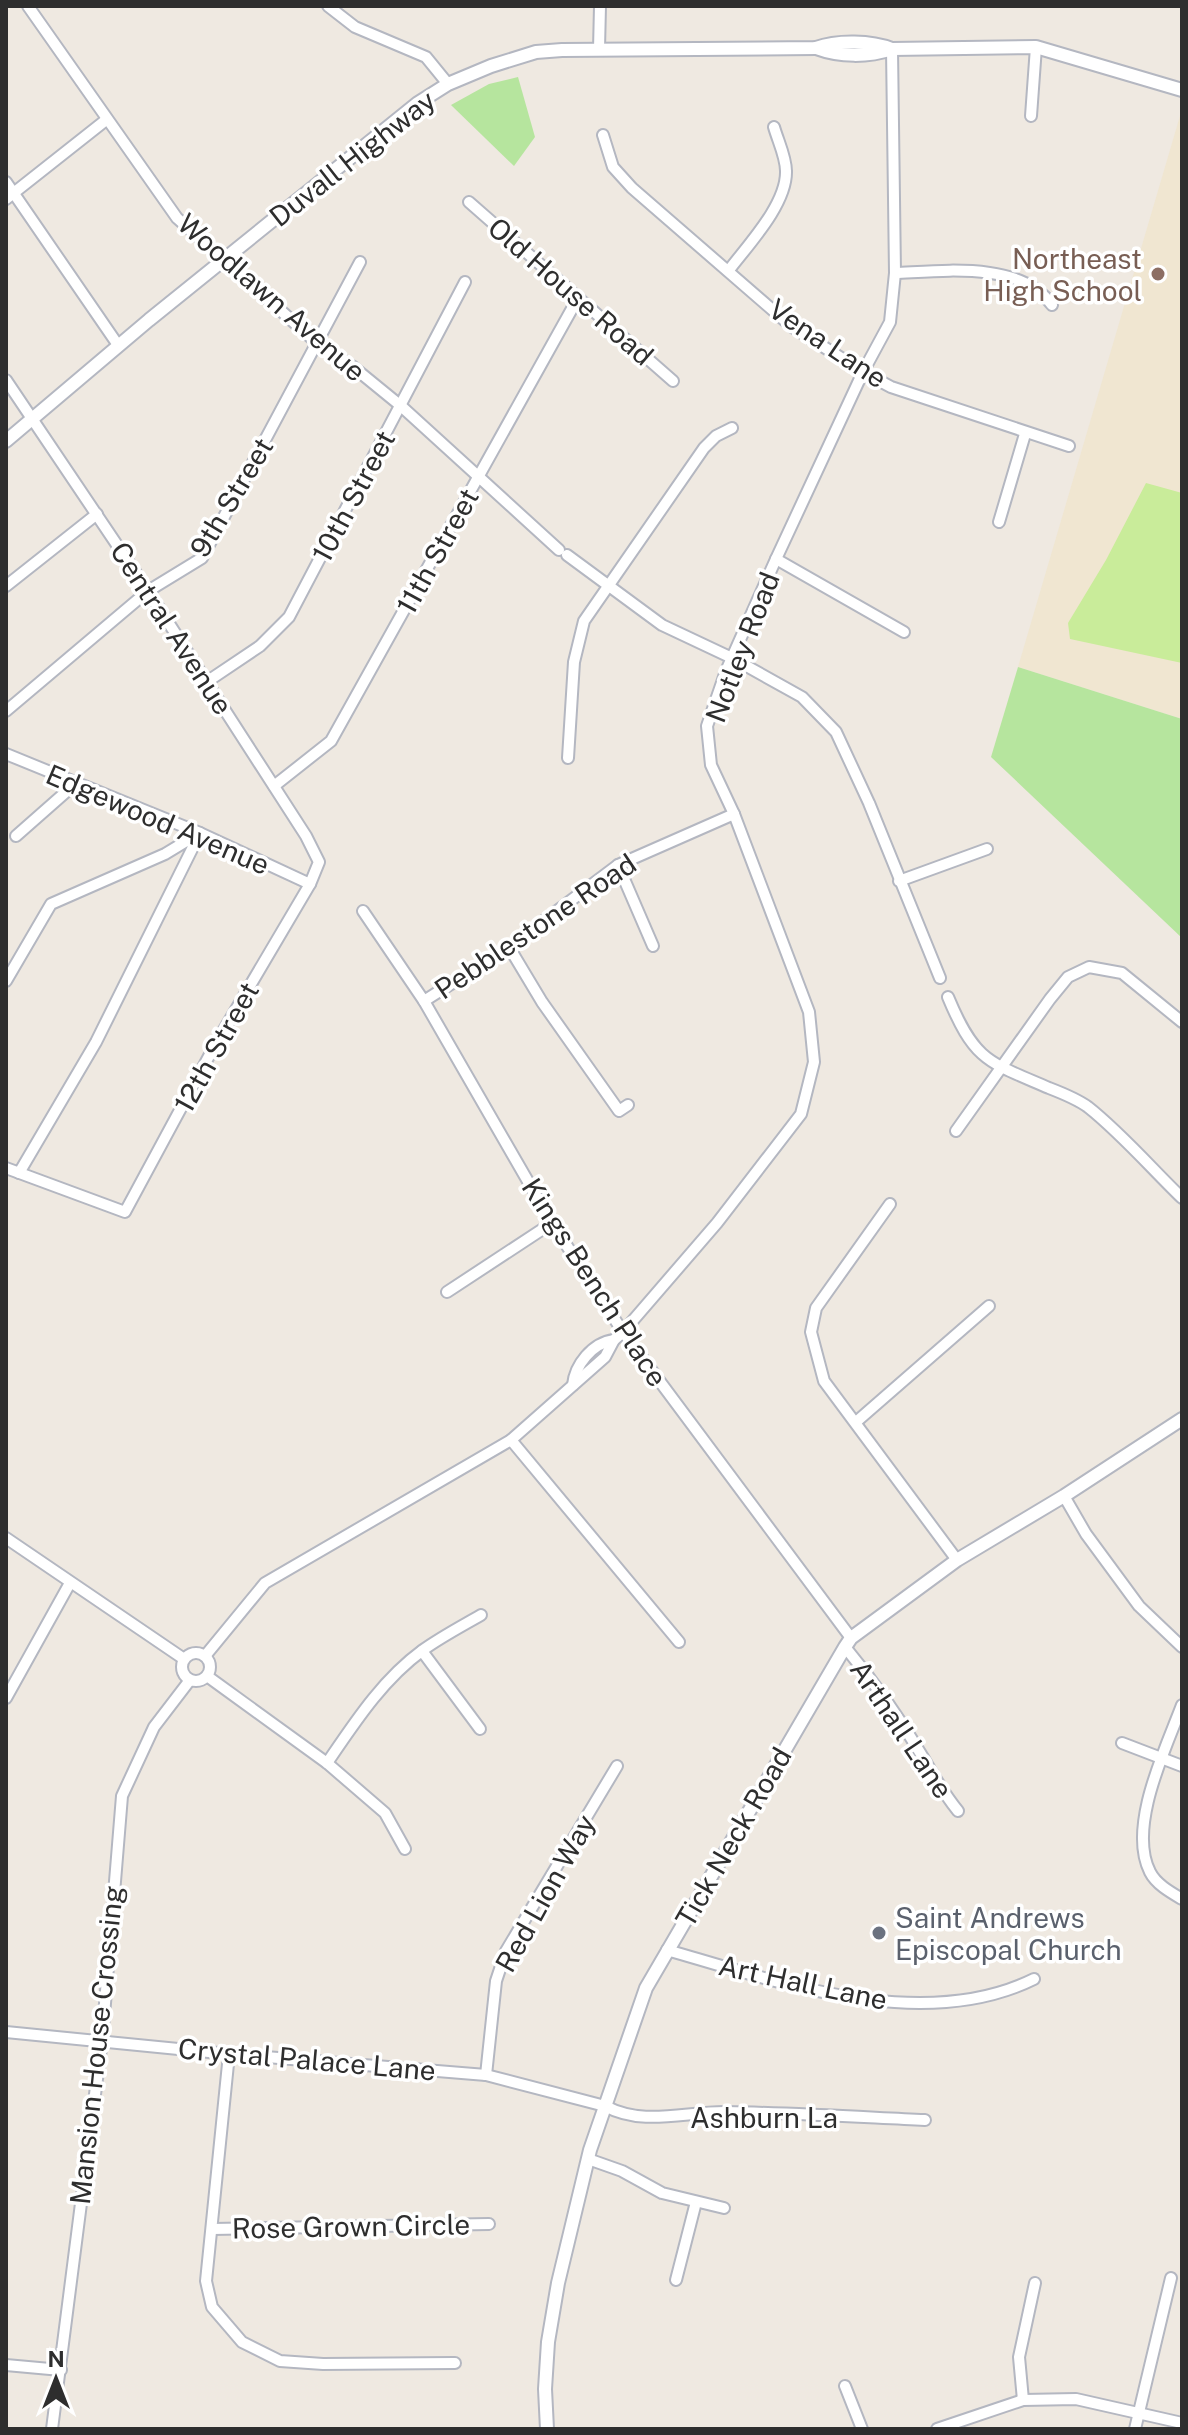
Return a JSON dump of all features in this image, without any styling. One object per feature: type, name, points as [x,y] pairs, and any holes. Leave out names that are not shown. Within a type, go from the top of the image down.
[{"type":"street","name":"Woodlawn Avenue","points":[[28,6],[177,218],[223,261],[317,343],[352,366],[401,406],[478,479],[608,587],[662,625],[732,658],[802,697],[836,732],[869,803],[940,978]]},
{"type":"street","points":[[328,6],[355,27],[426,57],[448,84]]},
{"type":"street","points":[[599,49],[600,6]]},
{"type":"street","points":[[1031,116],[1036,47]]},
{"type":"street","name":"Duvall Highway","points":[[6,441],[372,137],[448,84],[536,52],[816,48],[830,54],[875,55],[892,49],[1036,47],[1182,90]]},
{"type":"street","name":"Notley Road","points":[[623,1332],[717,1223],[801,1114],[814,1062],[809,1012],[734,814],[711,765],[707,726],[732,658],[776,559],[863,372],[890,322],[895,273],[892,49]]},
{"type":"street","points":[[10,196],[106,120]]},
{"type":"street","points":[[729,270],[761,229],[783,192],[786,170],[774,127]]},
{"type":"street","name":"Vena Lane","points":[[603,135],[613,167],[632,188],[791,326],[891,387],[1025,434],[1069,446]]},
{"type":"street","points":[[6,182],[10,196],[118,345]]},
{"type":"street","name":"Old House Road","points":[[469,202],[673,381]]},
{"type":"street","name":"9th Street","points":[[6,711],[148,591],[202,558],[360,262]]},
{"type":"street","points":[[895,273],[995,273],[1034,287],[1052,305]]},
{"type":"street","name":"10th Street","points":[[208,681],[260,646],[289,617],[465,282]]},
{"type":"street","name":"11th Street","points":[[274,786],[331,741],[578,298]]},
{"type":"street","name":"Central Avenue","points":[[6,380],[208,681],[306,836],[319,862],[310,884]]},
{"type":"street","points":[[568,758],[574,662],[584,621],[704,448],[716,436],[732,428]]},
{"type":"street","points":[[999,522],[1025,434]]},
{"type":"street","points":[[6,586],[97,514]]},
{"type":"street","points":[[776,559],[904,632]]},
{"type":"street","name":"Edgewood Avenue","points":[[6,754],[200,833],[310,884]]},
{"type":"street","points":[[16,836],[75,784]]},
{"type":"street","name":"Pebblestone Road","points":[[424,1001],[509,947],[618,865],[734,814]]},
{"type":"street","points":[[6,981],[51,904],[165,854],[200,833]]},
{"type":"street","points":[[6,1168],[19,1173],[96,1042],[200,833]]},
{"type":"street","points":[[899,881],[987,849]]},
{"type":"street","points":[[618,865],[653,946]]},
{"type":"street","name":"12th Street","points":[[19,1173],[125,1212],[215,1045],[310,884]]},
{"type":"street","name":"Kings Bench Place","points":[[363,911],[424,1001],[552,1223],[623,1332],[848,1643]]},
{"type":"street","points":[[509,947],[542,1002],[619,1111],[628,1105]]},
{"type":"street","points":[[956,1131],[1068,977],[1089,967],[1122,973],[1182,1022]]},
{"type":"street","points":[[948,997],[959,1025],[976,1050],[1001,1069],[1087,1106],[1182,1198]]},
{"type":"street","points":[[890,1204],[816,1308],[811,1332],[824,1381],[957,1560]]},
{"type":"street","points":[[447,1292],[552,1223]]},
{"type":"street","points":[[856,1422],[989,1306]]},
{"type":"street","points":[[205,1656],[265,1583],[511,1440],[573,1385],[575,1371],[602,1342],[614,1340],[623,1332]]},
{"type":"street","name":"Tick Neck Road","points":[[547,2429],[545,2389],[548,2342],[558,2283],[588,2159],[646,1988],[848,1643],[957,1560],[1064,1496],[1182,1419]]},
{"type":"street","points":[[511,1440],[679,1642]]},
{"type":"street","points":[[1064,1496],[1086,1534],[1139,1606],[1182,1647]]},
{"type":"street","points":[[6,1538],[184,1659]]},
{"type":"street","points":[[6,1698],[70,1583]]},
{"type":"street","points":[[327,1763],[372,1698],[422,1651],[481,1615]]},
{"type":"street","name":"Arthall Lane","points":[[848,1643],[924,1760],[936,1784],[958,1811]]},
{"type":"street","points":[[422,1651],[480,1729]]},
{"type":"street","points":[[192,1654],[205,1656],[210,1664],[207,1676],[201,1681],[190,1680],[182,1668],[184,1659],[192,1654]]},
{"type":"street","points":[[207,1676],[327,1763],[385,1813],[405,1849]]},
{"type":"street","name":"Mansion House Crossing","points":[[52,2429],[102,2040],[122,1796],[154,1727],[190,1680]]},
{"type":"street","points":[[1182,1705],[1161,1760],[1144,1820],[1144,1858],[1150,1874],[1182,1899]]},
{"type":"street","points":[[1122,1743],[1182,1766]]},
{"type":"street","name":"Red Lion Way","points":[[486,2075],[496,1981],[506,1951],[617,1766]]},
{"type":"street","name":"Art Hall Lane","points":[[667,1950],[790,1985],[892,2002],[960,2001],[1011,1990],[1034,1979]]},
{"type":"street","name":"Crystal Palace Lane","points":[[6,2032],[486,2075],[605,2106]]},
{"type":"street","points":[[229,2054],[206,2281],[212,2307],[244,2344],[280,2361],[323,2364],[455,2363]]},
{"type":"street","name":"Ashburn La","points":[[605,2106],[619,2114],[656,2117],[723,2112],[925,2120]]},
{"type":"street","points":[[588,2159],[622,2171],[662,2193],[724,2208]]},
{"type":"street","points":[[676,2280],[696,2202]]},
{"type":"street","name":"Rose Grown Circle","points":[[212,2229],[489,2224]]},
{"type":"street","points":[[1135,2429],[1171,2278]]},
{"type":"street","points":[[1023,2400],[1019,2357],[1035,2283]]},
{"type":"street","points":[[6,2365],[61,2370]]},
{"type":"street","points":[[845,2386],[862,2429]]},
{"type":"street","points":[[937,2429],[1023,2400],[1076,2399],[1182,2423]]},
{"type":"shaded area","name":"Northeast High School","points":[[1182,109],[1182,719],[1018,667]]},
{"type":"green space","points":[[518,77],[535,137],[514,166],[451,105],[489,84]]},
{"type":"green space","points":[[1146,483],[1182,493],[1182,663],[1070,639],[1068,623],[1106,560]]},
{"type":"green space","points":[[1018,667],[1182,719],[1182,938],[991,757]]},
{"type":"place","name":"Northeast High School","points":[[1158,274]]},
{"type":"place","name":"Saint Andrews Episcopal Church","points":[[879,1933]]}]
